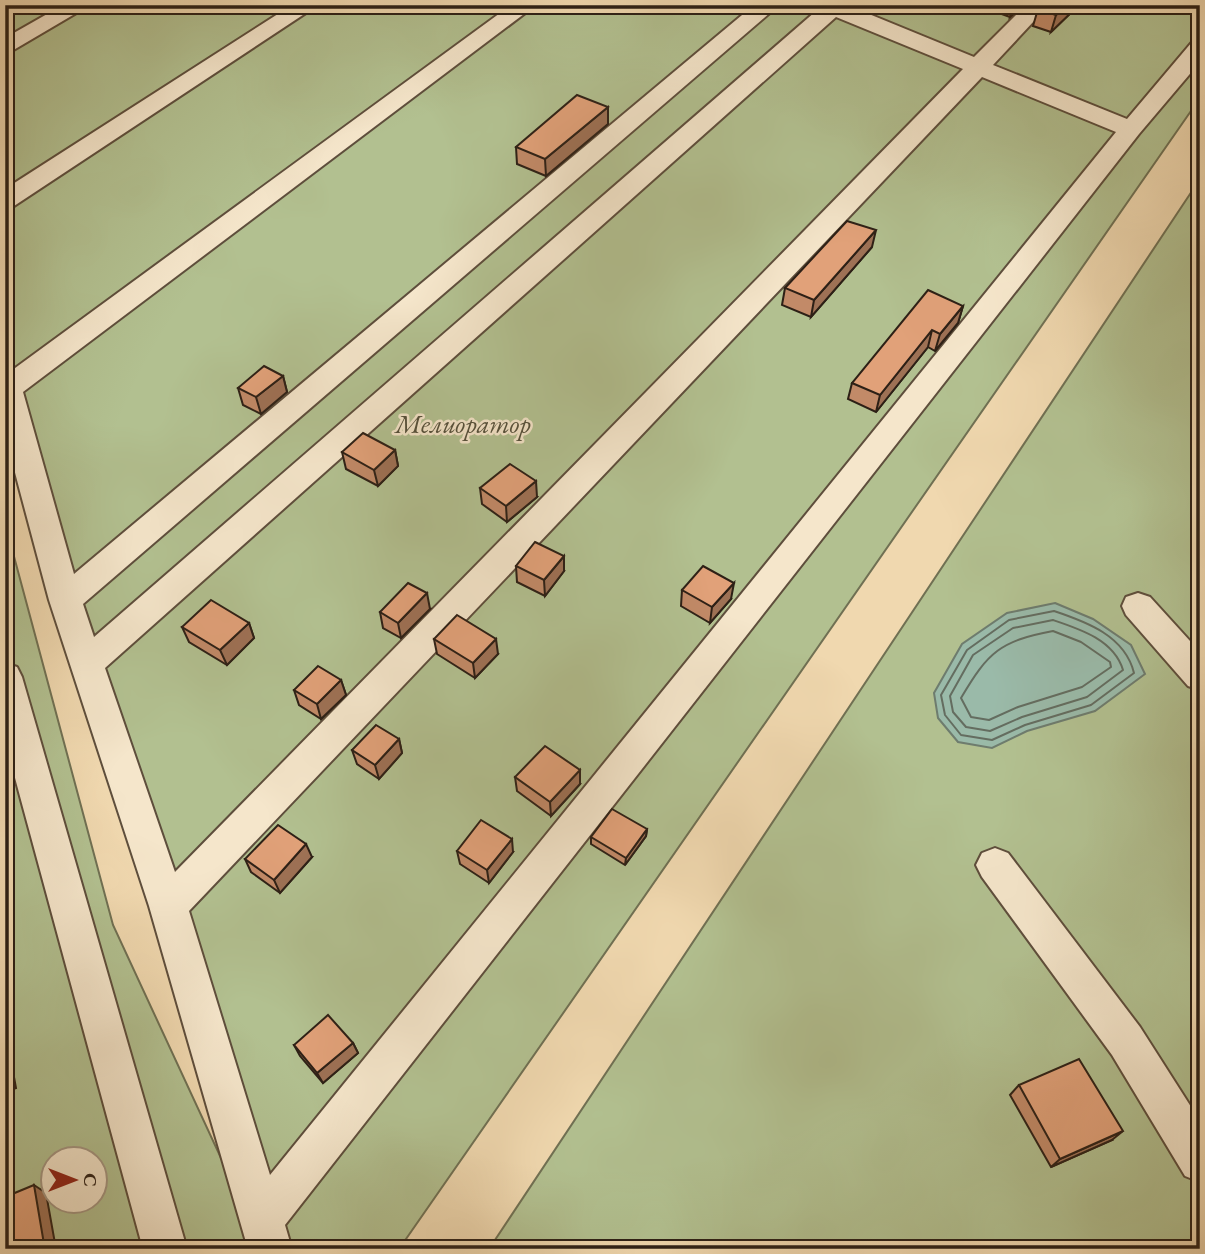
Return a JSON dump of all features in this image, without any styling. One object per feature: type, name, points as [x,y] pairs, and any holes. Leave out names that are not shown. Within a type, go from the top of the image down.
[{"type":"lane","points":[[5,48],[79,5]]},
{"type":"lane","points":[[5,200],[307,5]]},
{"type":"lane","points":[[266,1234],[168,906],[65,600],[6,383],[525,5]]},
{"type":"lane","points":[[65,600],[768,5]]},
{"type":"lane","points":[[168,906],[1038,5]]},
{"type":"lane","points":[[88,664],[834,7],[1131,129]]},
{"type":"lane","points":[[266,1234],[1131,129],[1200,47]]},
{"type":"lane","points":[[1138,606],[1200,676]]},
{"type":"lane","points":[[5,677],[165,1249]]},
{"type":"lane","points":[[995,865],[1126,1041],[1200,1161]]},
{"type":"green space","name":"Мелиоратор","points":[[5,5],[1200,5],[1200,98],[399,1249],[5,1249],[5,523],[113,925],[259,1240],[5,353]]},
{"type":"green space","points":[[1200,179],[1200,1249],[489,1249]]},
{"type":"water","points":[[1055,603],[1093,619],[1131,645],[1145,674],[1095,711],[1027,731],[992,748],[958,742],[938,718],[934,693],[962,644],[1007,613]]},
{"type":"building","points":[[1041,5],[1067,5],[1056,15],[1038,9]]},
{"type":"building","points":[[577,95],[608,107],[545,159],[516,147]]},
{"type":"building","points":[[847,221],[876,230],[814,300],[785,288]]},
{"type":"building","points":[[928,290],[963,306],[940,334],[932,330],[880,395],[852,383]]},
{"type":"building","points":[[264,366],[283,376],[256,397],[238,388]]},
{"type":"building","points":[[363,433],[395,450],[374,470],[342,452]]},
{"type":"building","points":[[510,464],[536,481],[506,506],[480,488]]},
{"type":"building","points":[[535,542],[564,556],[544,580],[516,566]]},
{"type":"building","points":[[703,566],[734,583],[712,607],[682,590]]},
{"type":"building","points":[[408,583],[427,593],[398,623],[380,612]]},
{"type":"building","points":[[211,600],[249,623],[220,650],[182,627]]},
{"type":"building","points":[[457,615],[496,639],[473,663],[434,639]]},
{"type":"building","points":[[318,666],[341,680],[317,704],[294,690]]},
{"type":"building","points":[[376,725],[399,739],[375,765],[352,750]]},
{"type":"building","points":[[545,746],[580,770],[550,802],[515,777]]},
{"type":"building","points":[[612,809],[647,829],[626,858],[591,837]]},
{"type":"building","points":[[481,820],[512,839],[487,870],[457,851]]},
{"type":"building","points":[[278,825],[306,844],[274,880],[245,859]]},
{"type":"building","points":[[328,1015],[353,1043],[317,1073],[294,1045]]},
{"type":"building","points":[[1079,1059],[1123,1131],[1060,1159],[1019,1085]]},
{"type":"building","points":[[34,1185],[44,1244],[33,1249],[5,1249],[5,1197]]}]
